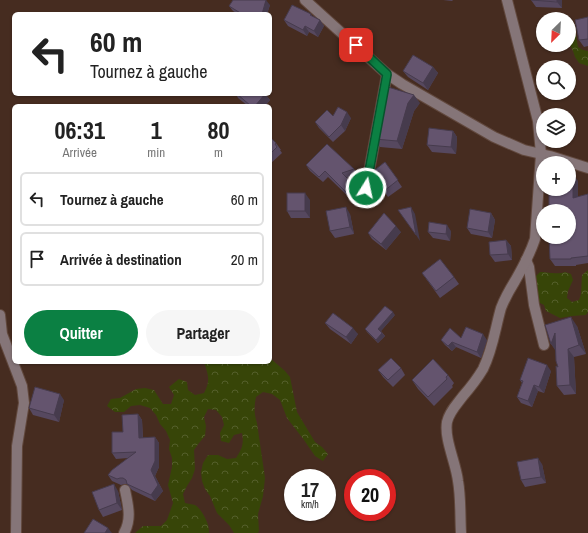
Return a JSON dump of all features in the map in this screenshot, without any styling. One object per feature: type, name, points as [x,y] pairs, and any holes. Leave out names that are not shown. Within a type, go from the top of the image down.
[{"type":"street","points":[[305,0],[387,74],[402,84],[494,137],[524,150],[588,168]]},
{"type":"street","points":[[461,533],[459,482],[456,466],[448,443],[446,424],[451,411],[469,389],[482,369],[492,349],[506,296],[526,260],[535,239],[541,154],[538,121],[508,0]]},
{"type":"street","points":[[366,188],[387,74]]},
{"type":"street","points":[[526,260],[529,267],[534,306],[544,345]]},
{"type":"street","points":[[0,315],[2,334],[12,360]]},
{"type":"street","points":[[14,364],[22,386],[24,403],[17,446],[16,533]]},
{"type":"street","points":[[124,533],[129,514],[125,490]]},
{"type":"green space","points":[[576,35],[578,47],[588,51],[588,66],[579,63],[573,52],[576,52]]},
{"type":"green space","points":[[588,270],[588,312],[586,315],[560,318],[546,311],[544,305],[538,302],[535,290],[537,283],[536,276],[540,272],[565,272],[571,274],[573,280],[568,291],[567,298],[572,302],[579,300],[581,294],[582,275]]},
{"type":"green space","points":[[272,360],[290,377],[297,412],[315,442],[328,454],[323,461],[315,456],[287,418],[280,400],[272,394],[263,392],[256,397],[255,413],[265,478],[263,496],[258,514],[259,531],[258,533],[234,533],[229,525],[217,513],[210,496],[205,489],[201,472],[203,463],[208,455],[218,455],[227,459],[236,458],[242,446],[242,433],[234,435],[229,443],[221,441],[220,433],[224,425],[222,417],[216,410],[208,409],[204,417],[206,426],[205,436],[194,450],[195,469],[183,494],[185,503],[195,505],[203,514],[207,522],[209,533],[135,533],[143,526],[161,526],[167,520],[173,503],[168,485],[172,467],[172,458],[169,449],[170,440],[156,415],[150,408],[140,405],[131,406],[124,412],[115,412],[107,406],[111,399],[120,398],[136,389],[145,388],[154,390],[163,404],[171,404],[174,395],[169,387],[179,379],[187,382],[188,390],[195,395],[204,393],[208,384],[208,374],[205,364],[272,364]]},
{"type":"building","points":[[233,0],[266,0],[263,12],[239,12],[229,6]]},
{"type":"building","points":[[531,0],[557,0],[557,2]]},
{"type":"building","points":[[292,5],[320,20],[314,31],[305,26],[303,30],[284,20]]},
{"type":"building","points":[[588,17],[588,39],[579,40],[576,20]]},
{"type":"building","points":[[413,55],[433,67],[423,83],[403,71]]},
{"type":"building","points":[[388,87],[414,95],[408,103],[397,141],[375,139],[379,114]]},
{"type":"building","points":[[239,96],[263,96],[257,104],[249,104]]},
{"type":"building","points":[[338,107],[347,112],[341,125],[329,137],[315,122],[327,110],[333,116]]},
{"type":"building","points":[[429,128],[453,131],[451,147],[427,145]]},
{"type":"building","points":[[272,139],[276,143],[275,144],[277,147],[272,152]]},
{"type":"building","points":[[327,144],[354,169],[342,173],[359,190],[352,198],[325,171],[319,177],[306,165]]},
{"type":"building","points":[[385,162],[398,180],[384,191],[371,173]]},
{"type":"building","points":[[287,193],[305,193],[305,211],[287,211]]},
{"type":"building","points":[[588,194],[588,256],[571,259],[550,259],[549,244],[576,244],[576,204],[549,204],[549,196],[573,196],[573,198]]},
{"type":"building","points":[[346,207],[350,227],[330,231],[326,211]]},
{"type":"building","points":[[411,207],[416,235],[398,210]]},
{"type":"building","points":[[470,209],[491,213],[488,232],[467,228]]},
{"type":"building","points":[[384,213],[396,226],[381,244],[368,233]]},
{"type":"building","points":[[429,222],[447,225],[446,234],[428,232]]},
{"type":"building","points":[[506,240],[508,254],[490,255],[489,242]]},
{"type":"building","points":[[440,259],[454,277],[436,291],[422,273]]},
{"type":"building","points":[[385,306],[393,312],[378,329],[382,333],[376,340],[365,329]]},
{"type":"building","points":[[333,313],[353,328],[346,337],[325,323]]},
{"type":"building","points":[[571,317],[579,345],[568,349],[570,385],[557,386],[556,366],[558,367],[556,361],[555,333],[551,344],[545,325]]},
{"type":"building","points":[[466,327],[483,334],[477,352],[452,342],[448,346],[441,340],[450,328],[461,338]]},
{"type":"building","points":[[391,358],[401,368],[388,380],[378,370]]},
{"type":"building","points":[[528,358],[547,365],[539,387],[534,385],[528,401],[517,397],[523,381],[520,380]]},
{"type":"building","points":[[433,359],[448,375],[446,377],[447,379],[428,397],[412,380]]},
{"type":"building","points":[[35,387],[60,394],[54,415],[29,408]]},
{"type":"building","points":[[138,414],[139,438],[155,437],[155,461],[151,470],[158,485],[151,495],[127,484],[126,480],[123,478],[117,479],[108,475],[112,470],[136,452],[112,453],[112,432],[123,432],[122,415]]},
{"type":"building","points":[[538,458],[541,477],[521,480],[517,462]]},
{"type":"building","points":[[114,484],[117,503],[99,510],[92,492]]},
{"type":"building","points":[[93,519],[108,528],[105,533],[84,533]]},
{"type":"route","points":[[356,45],[387,74],[366,188]]}]
